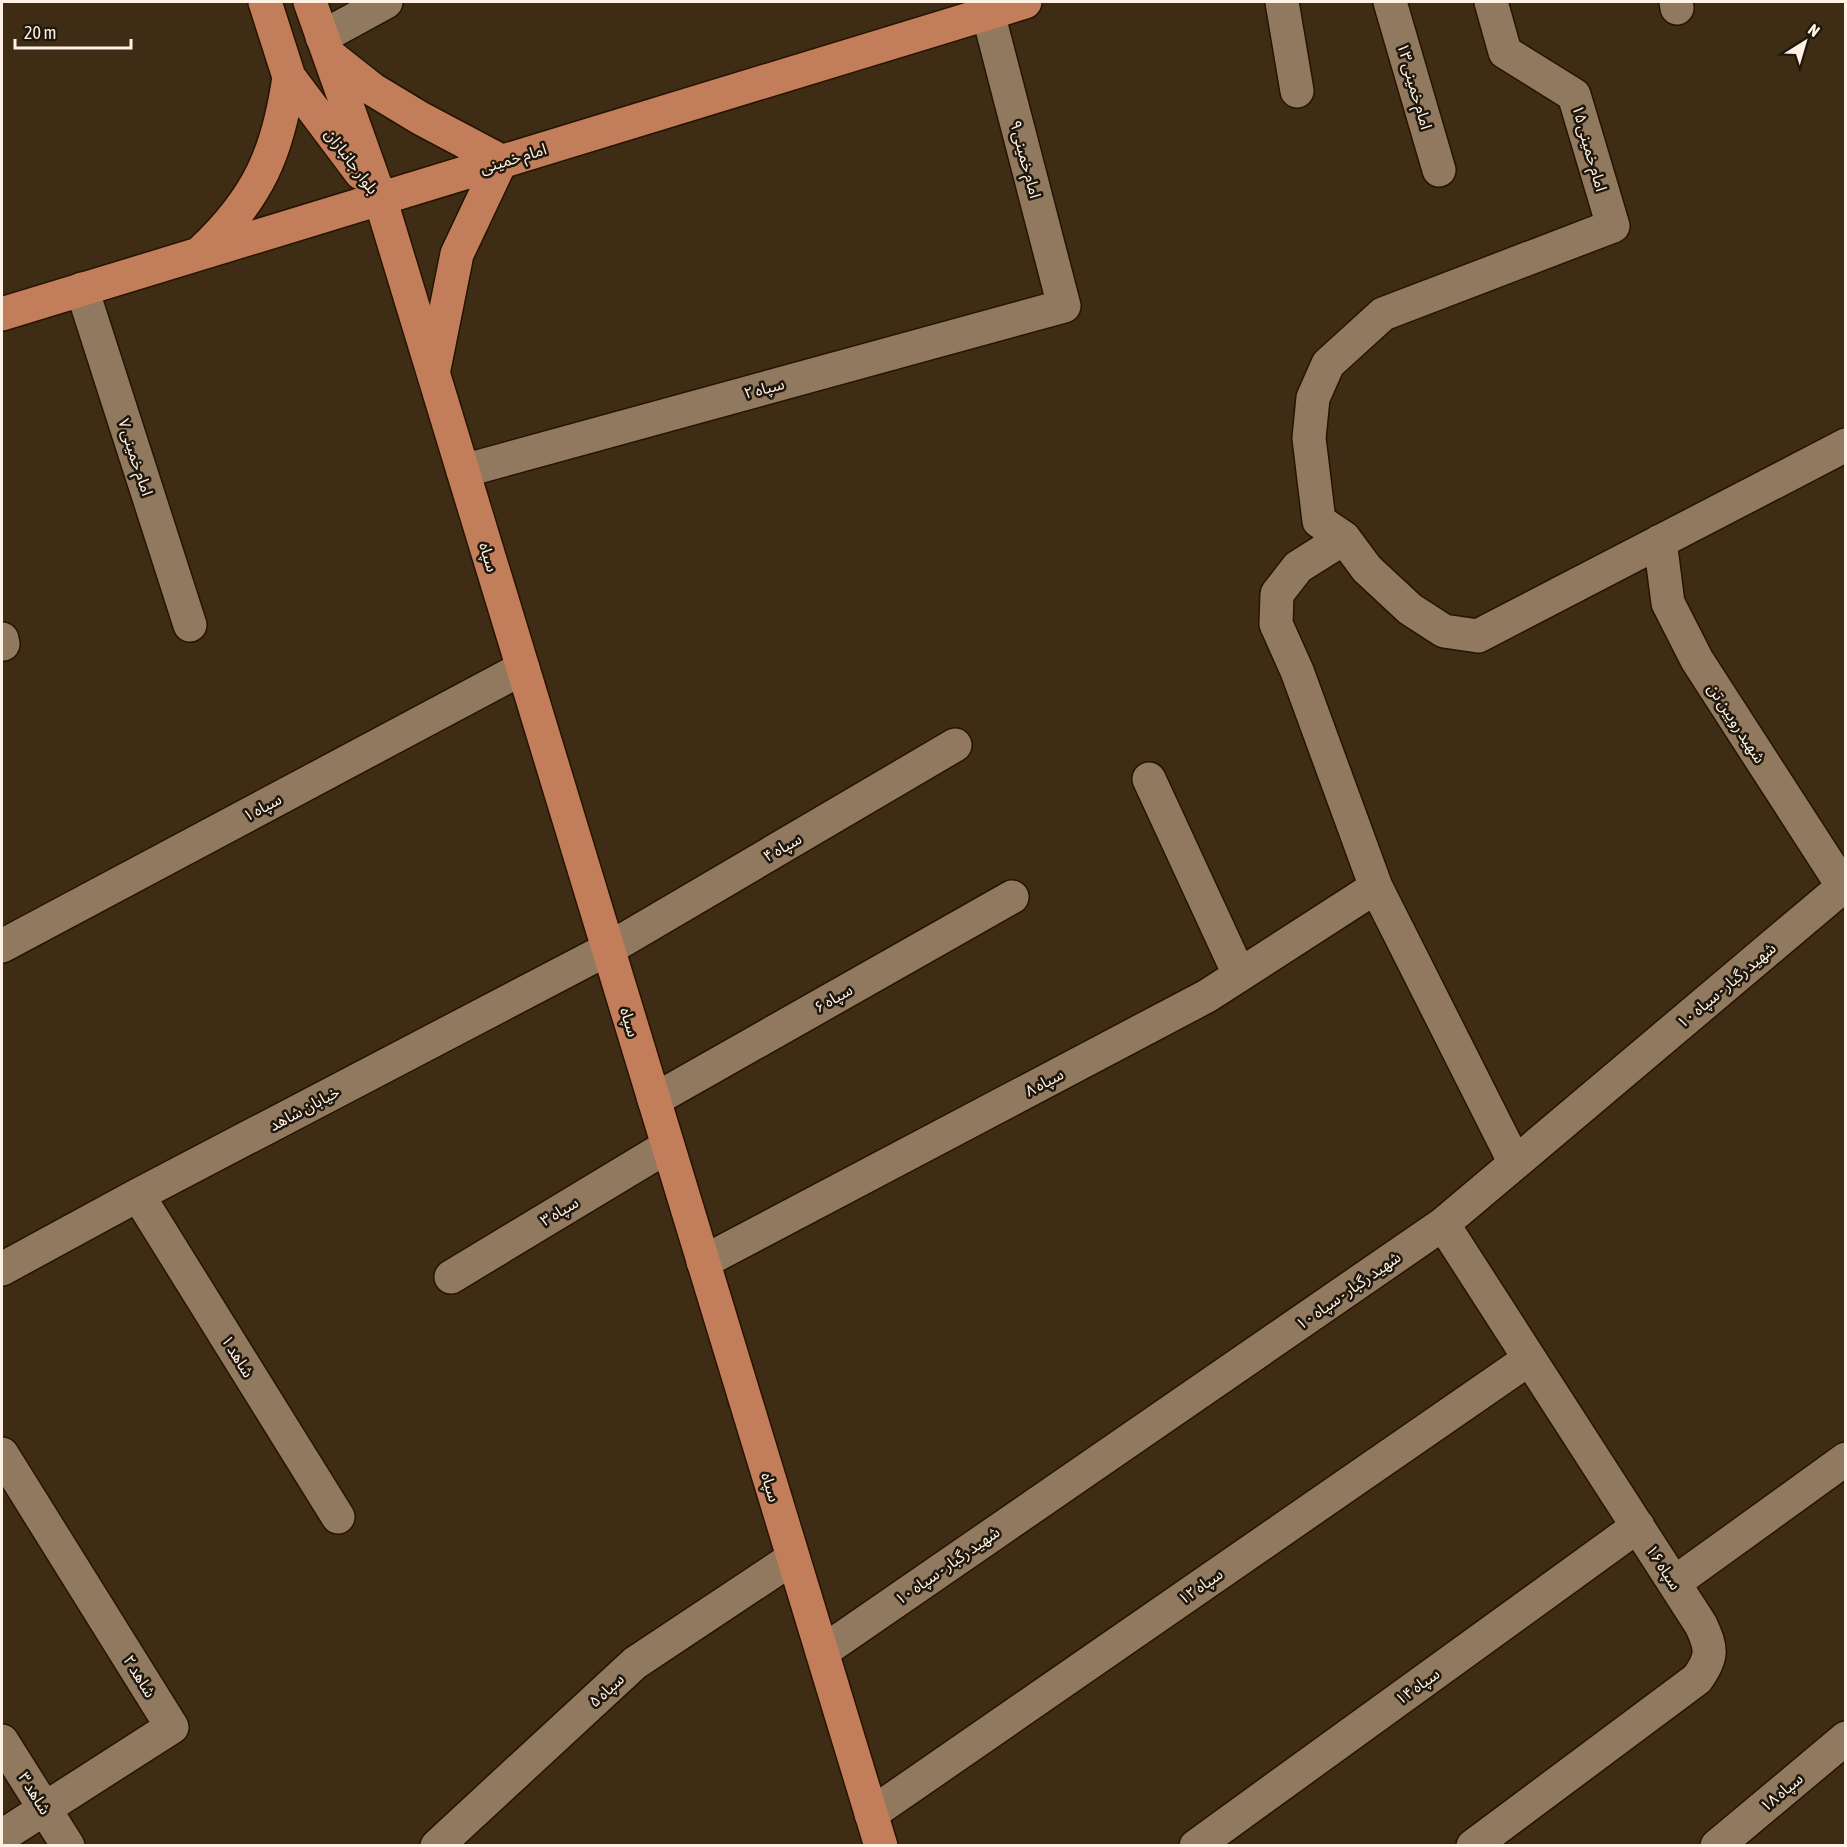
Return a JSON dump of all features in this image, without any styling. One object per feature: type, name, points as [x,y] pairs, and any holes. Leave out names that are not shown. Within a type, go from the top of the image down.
[{"type":"main road","name":"بلوار جانبازان","points":[[265,2],[289,77],[380,198]]},
{"type":"main road","name":"بلوار جانبازان","points":[[310,2],[380,198]]},
{"type":"main road","name":"امام خمینی","points":[[2,314],[1025,2]]},
{"type":"main road","points":[[326,46],[372,89],[420,118],[501,161],[457,254],[434,374]]},
{"type":"main road","points":[[200,253],[224,231],[245,204],[262,175],[276,144],[289,77]]},
{"type":"main road","name":"سپاه","points":[[380,198],[881,1845]]},
{"type":"street","points":[[326,46],[386,2]]},
{"type":"street","points":[[1282,2],[1297,91]]},
{"type":"street","name":"امام خمینی ۱۳","points":[[1390,2],[1439,170]]},
{"type":"street","name":"امام خمینی ۱۵","points":[[1344,538],[1319,521],[1309,438],[1313,398],[1328,364],[1383,314],[1613,226],[1574,95],[1505,52],[1491,2]]},
{"type":"street","name":"امام خمینی ۹","points":[[987,13],[1064,306]]},
{"type":"street","name":"امام خمینی ۷","points":[[82,289],[190,625]]},
{"type":"street","name":"سپاه ۲","points":[[463,471],[1064,306]]},
{"type":"street","points":[[1515,1163],[1376,887],[1297,671],[1276,624],[1277,594],[1298,567],[1344,538],[1367,569],[1410,609],[1443,631],[1478,636],[1845,445]]},
{"type":"street","name":"شهید رویین تن","points":[[1660,542],[1668,603],[1697,660],[1844,887]]},
{"type":"street","name":"سپاه ۱","points":[[2,946],[523,668]]},
{"type":"street","name":"سپاه ۴","points":[[608,949],[955,745]]},
{"type":"street","points":[[1149,779],[1239,974]]},
{"type":"street","name":"سپاه ۸","points":[[703,1262],[1206,996],[1376,887]]},
{"type":"street","name":"شهید رگبار - سپاه ۱۰","points":[[822,1652],[1443,1224],[1844,887]]},
{"type":"street","name":"سپاه ۶","points":[[654,1100],[1012,897]]},
{"type":"street","name":"خیابان شاهد","points":[[2,1269],[138,1195],[608,949]]},
{"type":"street","name":"سپاه ۳","points":[[451,1277],[668,1146]]},
{"type":"street","name":"شاهد ۱","points":[[138,1195],[338,1518]]},
{"type":"street","name":"سپاه ۱۶","points":[[1443,1224],[1701,1625],[1710,1644],[1707,1665],[1697,1679],[1473,1845]]},
{"type":"street","name":"سپاه ۱۲","points":[[871,1814],[1529,1359]]},
{"type":"street","name":"شاهد ۲","points":[[2,1454],[172,1727],[2,1836]]},
{"type":"street","points":[[1674,1583],[1845,1459]]},
{"type":"street","name":"سپاه ۱۴","points":[[1196,1845],[1638,1526]]},
{"type":"street","name":"سپاه ۵","points":[[437,1845],[635,1663],[793,1558]]},
{"type":"street","name":"سپاه ۱۸","points":[[1717,1845],[1845,1738]]},
{"type":"street","name":"شاهد ۳","points":[[2,1741],[68,1845]]}]
